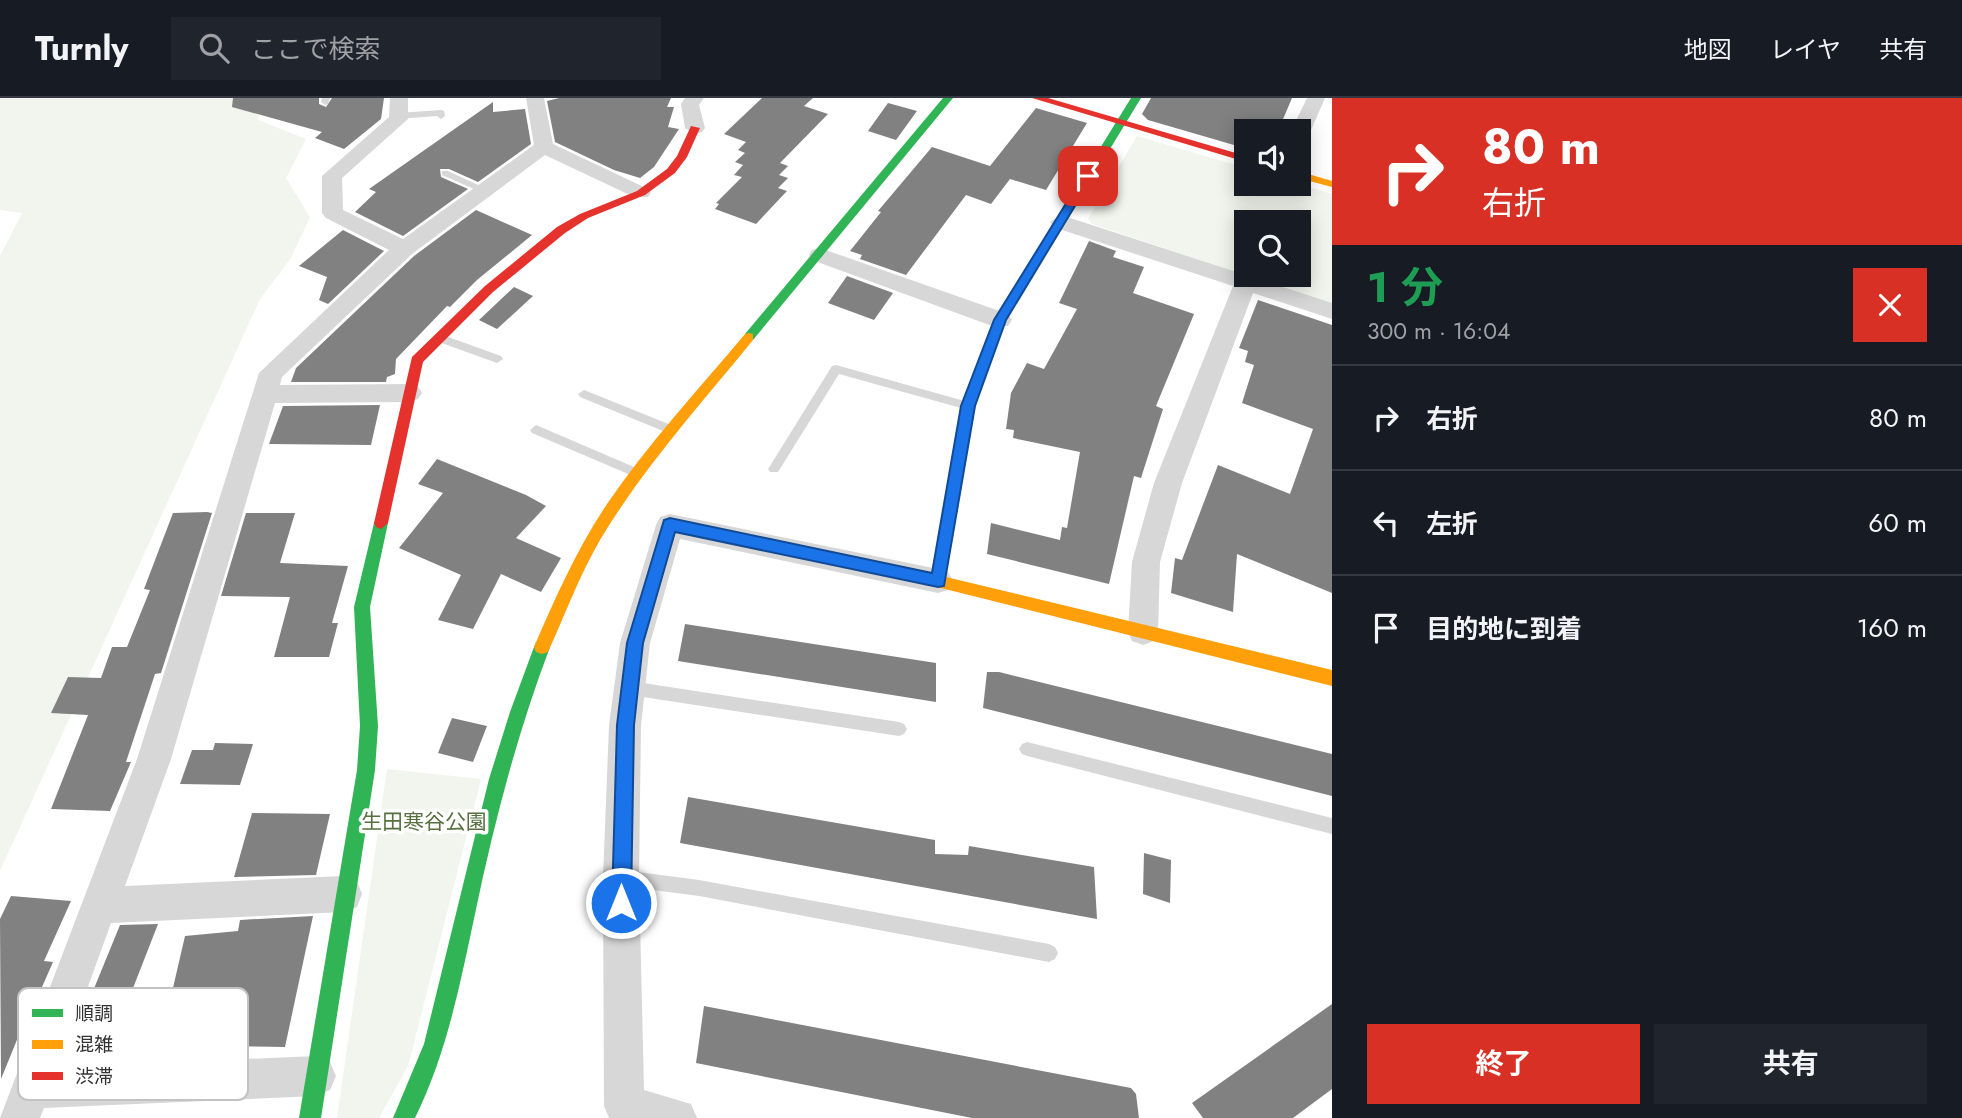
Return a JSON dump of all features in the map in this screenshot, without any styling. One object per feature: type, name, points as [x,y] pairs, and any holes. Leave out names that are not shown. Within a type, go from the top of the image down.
[{"type":"street","points":[[535,98],[544,147]]},
{"type":"street","points":[[310,1118],[366,770],[369,726],[362,607],[417,360],[489,289],[561,230],[584,216],[640,192],[671,170],[682,157],[695,128],[690,104],[695,98]]},
{"type":"street","points":[[404,1118],[423,1083],[436,1042],[514,723],[555,613],[616,501],[637,473],[820,256],[948,98]]},
{"type":"street","points":[[1037,98],[1234,155]]},
{"type":"street","points":[[938,581],[968,406],[1000,320],[1136,98]]},
{"type":"street","points":[[1307,119],[1316,98]]},
{"type":"street","points":[[398,107],[398,119],[332,176],[333,213],[404,249]]},
{"type":"street","points":[[68,988],[154,759],[271,373],[404,249],[544,147]]},
{"type":"street","points":[[544,147],[640,192]]},
{"type":"street","points":[[1311,178],[1332,184]]},
{"type":"street","points":[[1061,222],[1234,279]]},
{"type":"street","points":[[820,256],[1000,320]]},
{"type":"street","points":[[1143,632],[1146,562],[1168,482],[1244,287]]},
{"type":"street","points":[[1258,287],[1332,311]]},
{"type":"street","points":[[263,394],[410,393]]},
{"type":"street","points":[[677,1118],[624,1106],[621,878],[625,725],[635,643],[670,524],[938,581],[1332,678]]},
{"type":"street","points":[[99,905],[344,894]]},
{"type":"street","points":[[248,1082],[316,1076]]},
{"type":"street","points":[[26,1103],[58,1100]]},
{"type":"lane","points":[[398,107],[441,113],[441,116]]},
{"type":"lane","points":[[445,173],[484,190]]},
{"type":"lane","points":[[440,338],[497,359]]},
{"type":"lane","points":[[774,469],[836,369],[968,406]]},
{"type":"lane","points":[[584,394],[672,430]]},
{"type":"lane","points":[[536,430],[637,473]]},
{"type":"lane","points":[[629,688],[898,729]]},
{"type":"lane","points":[[1027,749],[1332,826]]},
{"type":"lane","points":[[621,878],[699,888],[1049,953]]},
{"type":"green space","points":[[0,98],[260,98],[258,120],[306,139],[286,178],[310,217],[291,258],[260,299],[0,871],[0,256],[22,213],[0,210]]},
{"type":"green space","points":[[1137,136],[1234,164],[1234,196],[1311,196],[1311,188],[1332,194],[1332,304],[1281,287],[1311,287],[1311,210],[1234,210],[1234,271],[1092,224],[1088,219]]},
{"type":"green space","name":"生田寒谷公園","points":[[387,769],[481,779],[408,1066],[379,1118],[337,1118]]},
{"type":"building","points":[[233,98],[319,98],[319,104],[326,107],[332,98],[384,98],[381,119],[344,149],[315,138],[322,132],[232,107]]},
{"type":"building","points":[[559,98],[671,98],[667,107],[674,107],[668,127],[679,129],[654,167],[640,178],[614,170],[555,142],[547,101]]},
{"type":"building","points":[[762,98],[813,98],[804,106],[828,114],[780,163],[788,166],[779,175],[788,178],[778,188],[787,191],[756,224],[715,209],[719,204],[716,203],[742,177],[734,175],[743,165],[735,162],[745,153],[738,150],[746,142],[724,134]]},
{"type":"building","points":[[1151,98],[1292,98],[1283,119],[1234,119],[1234,145],[1148,120],[1142,114]]},
{"type":"building","points":[[493,102],[493,112],[525,109],[531,144],[478,182],[449,169],[440,169],[441,177],[468,189],[403,236],[355,212],[376,192],[369,189]]},
{"type":"building","points":[[888,103],[917,111],[896,140],[868,131]]},
{"type":"building","points":[[1036,108],[1087,123],[1046,190],[1010,179],[991,204],[966,195],[906,275],[860,259],[862,255],[850,251],[881,212],[878,211],[932,147],[990,166]]},
{"type":"building","points":[[476,210],[532,235],[477,280],[450,307],[447,306],[396,359],[395,374],[387,377],[386,382],[291,382],[296,368],[414,256]]},
{"type":"building","points":[[343,230],[384,251],[328,304],[319,300],[327,277],[299,266]]},
{"type":"building","points":[[1089,241],[1116,251],[1113,257],[1144,267],[1133,293],[1194,314],[1156,406],[1163,409],[1141,478],[1134,476],[1109,584],[987,554],[991,523],[1060,540],[1062,527],[1067,528],[1080,452],[1013,438],[1014,430],[1006,429],[1011,393],[1027,363],[1044,369],[1077,309],[1059,303]]},
{"type":"building","points":[[847,276],[893,293],[874,320],[828,303]]},
{"type":"building","points":[[514,287],[533,296],[497,329],[479,320]]},
{"type":"building","points":[[1258,300],[1332,325],[1332,593],[1237,554],[1233,612],[1171,593],[1175,558],[1182,560],[1218,465],[1290,494],[1313,429],[1242,403],[1254,365],[1245,362],[1248,351],[1239,348]]},
{"type":"building","points":[[380,405],[371,445],[269,444],[283,406]]},
{"type":"building","points":[[437,459],[526,495],[546,506],[516,538],[561,558],[541,592],[501,574],[473,629],[438,620],[461,575],[399,548],[443,493],[418,484]]},
{"type":"building","points":[[173,513],[212,513],[161,673],[155,674],[126,762],[131,762],[110,811],[51,809],[88,715],[51,713],[68,677],[101,678],[112,647],[127,647],[150,590],[144,589]]},
{"type":"building","points":[[246,513],[295,513],[280,563],[348,566],[332,623],[338,623],[329,657],[274,657],[290,597],[221,596]]},
{"type":"building","points":[[685,624],[936,663],[936,702],[678,661]]},
{"type":"building","points":[[987,672],[999,672],[1332,754],[1332,796],[983,708]]},
{"type":"building","points":[[452,718],[487,726],[473,762],[438,753]]},
{"type":"building","points":[[215,743],[253,744],[240,785],[180,784],[192,750],[213,750]]},
{"type":"building","points":[[688,797],[935,840],[935,854],[968,855],[969,846],[1094,867],[1097,919],[680,843]]},
{"type":"building","points":[[252,813],[330,814],[316,875],[234,877]]},
{"type":"building","points":[[1144,853],[1171,860],[1170,903],[1143,894]]},
{"type":"building","points":[[11,896],[71,901],[44,961],[53,962],[42,988],[18,988],[18,1037],[1,1079],[0,919]]},
{"type":"building","points":[[313,916],[285,1047],[248,1046],[248,988],[173,988],[185,936],[238,931],[240,920]]},
{"type":"building","points":[[158,924],[133,988],[94,988],[120,925]]},
{"type":"building","points":[[1332,1004],[1332,1089],[1293,1118],[1203,1118],[1192,1103]]},
{"type":"building","points":[[704,1006],[1131,1088],[1136,1094],[1139,1118],[972,1118],[696,1063]]},
{"type":"traffic: fast","points":[[749,337],[948,98]]},
{"type":"traffic: fast","points":[[959,459],[968,406],[1000,320],[1136,98]]},
{"type":"traffic: fast","points":[[310,1118],[366,770],[369,726],[362,607],[381,523]]},
{"type":"traffic: fast","points":[[404,1118],[416,1094],[434,1044],[498,779],[518,712],[542,647]]},
{"type":"traffic: slow","points":[[1311,178],[1332,184]]},
{"type":"traffic: slow","points":[[542,647],[580,563],[612,509],[648,459],[749,337]]},
{"type":"traffic: slow","points":[[959,459],[938,581],[1332,678]]},
{"type":"traffic: jam","points":[[1037,98],[1234,155]]},
{"type":"traffic: jam","points":[[381,523],[417,360],[489,289],[561,230],[584,216],[641,193],[671,171],[682,157],[695,128]]},
{"type":"route","points":[[621,903],[625,725],[635,643],[670,524],[938,581],[968,406],[1000,320],[1088,176]]}]
